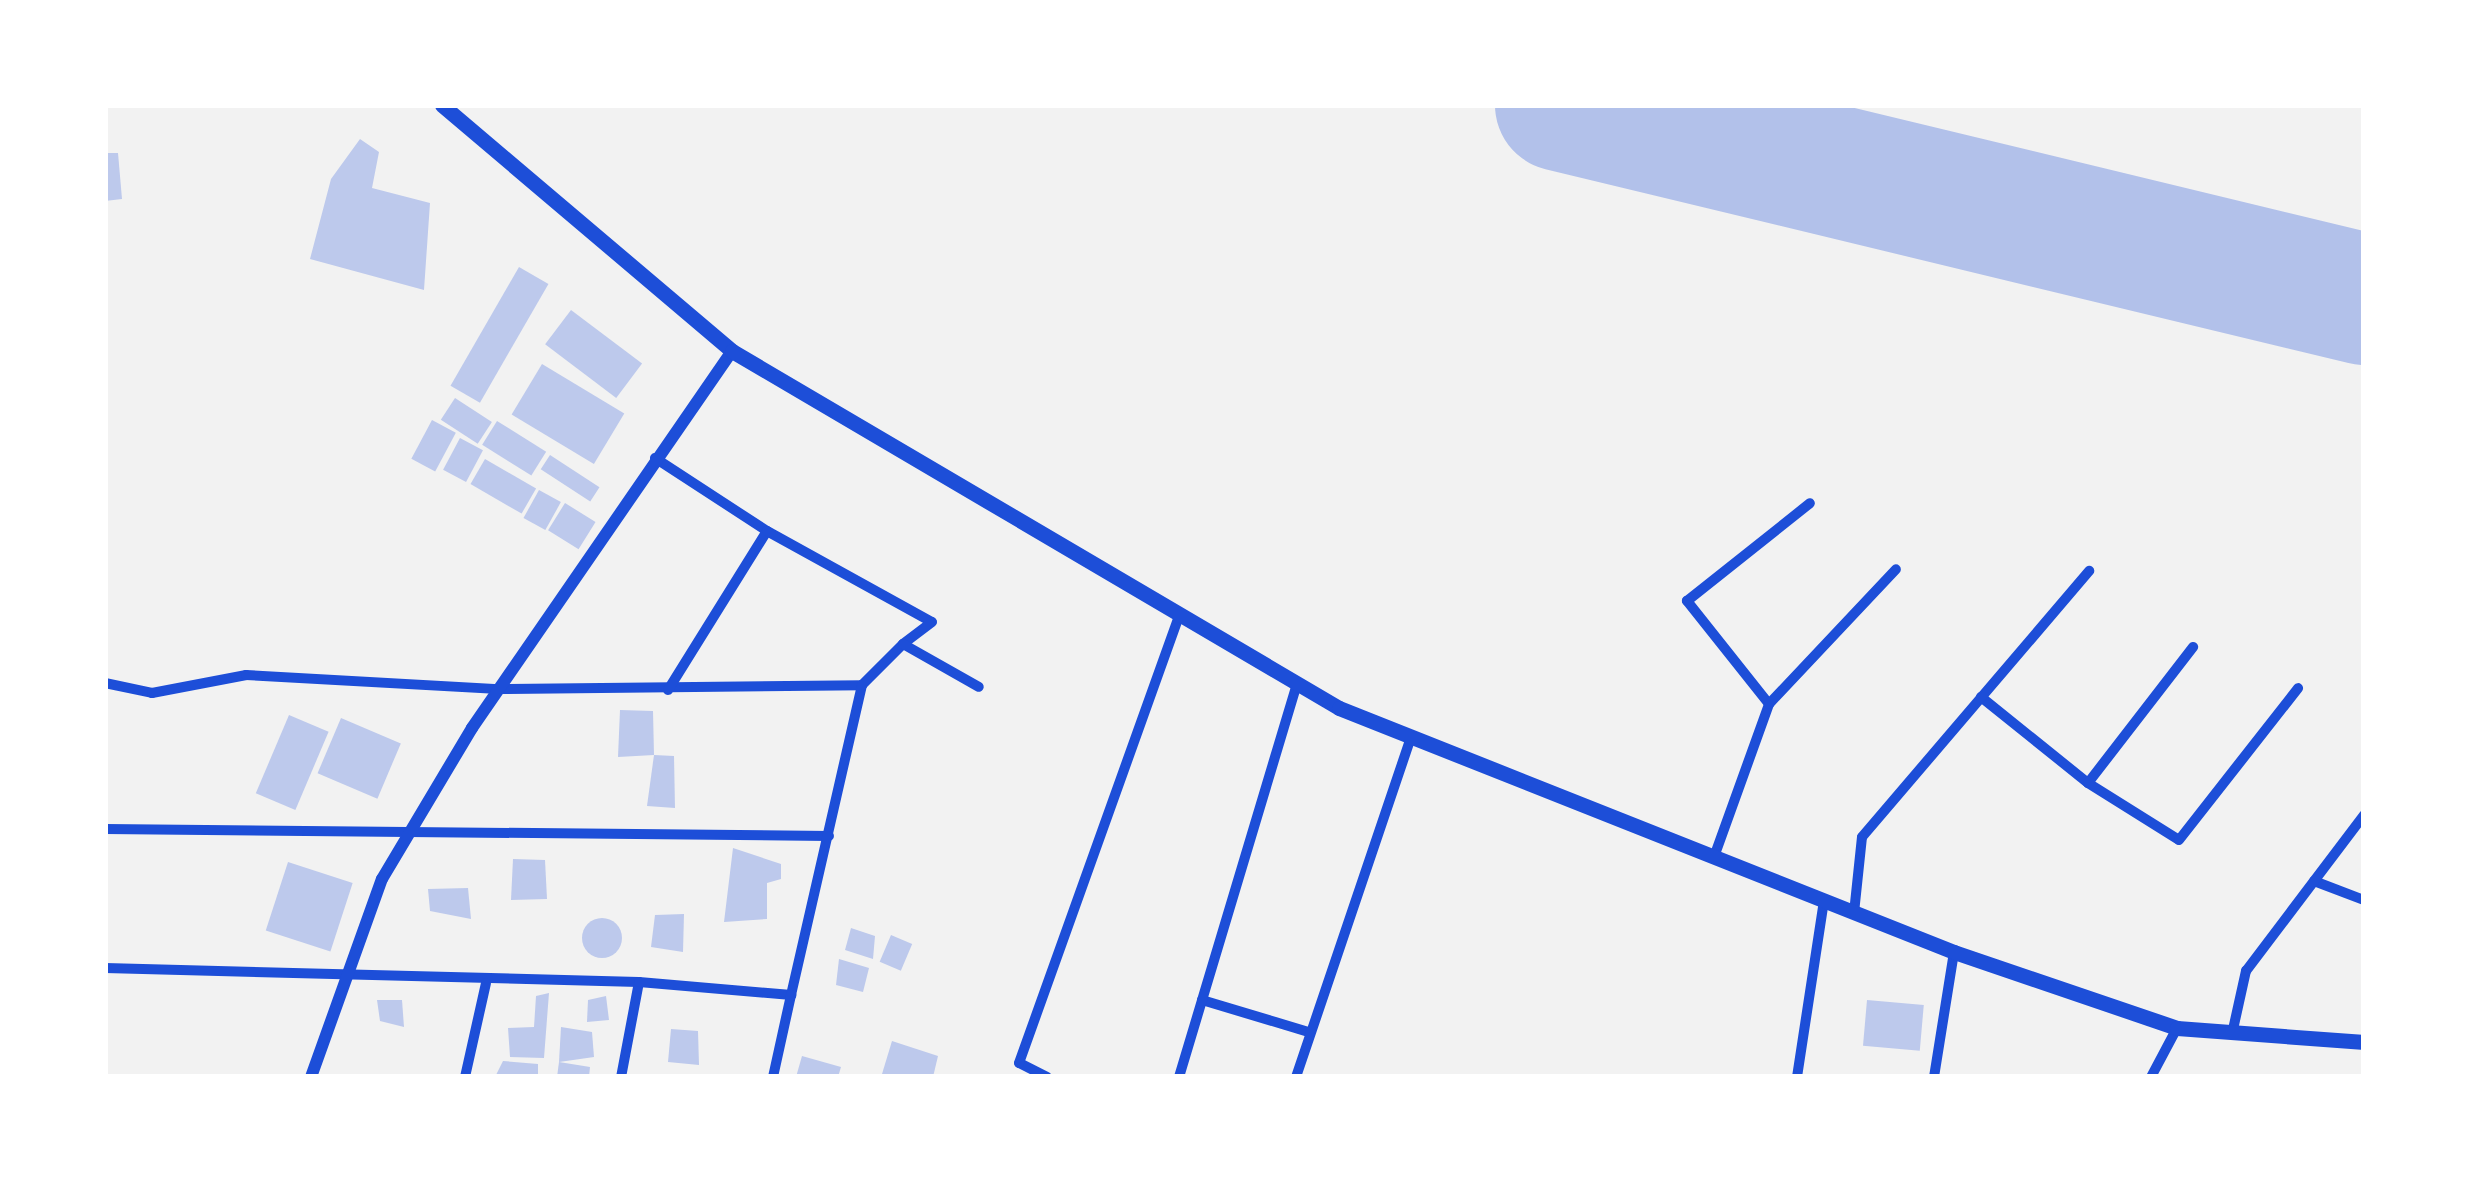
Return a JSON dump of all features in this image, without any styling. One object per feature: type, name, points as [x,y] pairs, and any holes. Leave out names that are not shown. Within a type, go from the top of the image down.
[{"type":"main road","points":[[442,105],[732,352],[1297,683],[1411,737],[1854,913],[1954,952],[2176,1028],[2364,1042]]},
{"type":"street","points":[[311,1077],[342,974],[408,836],[654,457],[732,352]]},
{"type":"street","points":[[654,457],[767,531],[932,622],[862,685],[773,1077]]},
{"type":"street","points":[[1769,704],[1687,601],[1810,503]]},
{"type":"street","points":[[668,690],[767,531]]},
{"type":"street","points":[[1714,857],[1769,704],[1896,569]]},
{"type":"street","points":[[1854,913],[1862,837],[2089,570]]},
{"type":"street","points":[[1047,1077],[1018,1063],[1180,614]]},
{"type":"street","points":[[904,644],[979,687]]},
{"type":"street","points":[[2088,784],[2193,646]]},
{"type":"street","points":[[105,683],[152,693],[246,675],[500,689],[862,685]]},
{"type":"street","points":[[1179,1077],[1297,683]]},
{"type":"street","points":[[1981,697],[2088,784],[2179,840],[2298,688]]},
{"type":"street","points":[[1296,1077],[1411,737]]},
{"type":"street","points":[[2232,1034],[2246,971],[2364,816]]},
{"type":"street","points":[[105,829],[408,836],[829,836]]},
{"type":"street","points":[[2314,881],[2364,900]]},
{"type":"street","points":[[1797,1077],[1824,900]]},
{"type":"street","points":[[1934,1077],[1954,952]]},
{"type":"street","points":[[105,968],[486,982],[639,982],[791,995]]},
{"type":"street","points":[[465,1077],[486,982]]},
{"type":"street","points":[[620,1077],[639,982]]},
{"type":"street","points":[[1202,1000],[1309,1032]]},
{"type":"street","points":[[2150,1077],[2176,1028]]},
{"type":"building","points":[[360,139],[379,152],[372,188],[430,203],[424,290],[310,259],[331,179]]},
{"type":"building","points":[[105,153],[118,153],[122,199],[105,201]]},
{"type":"building","points":[[519,267],[548,284],[480,403],[450,386]]},
{"type":"building","points":[[571,310],[642,364],[616,398],[545,344]]},
{"type":"building","points":[[542,364],[624,413],[594,464],[512,415]]},
{"type":"building","points":[[455,398],[492,422],[478,444],[441,420]]},
{"type":"building","points":[[432,420],[456,433],[435,472],[411,459]]},
{"type":"building","points":[[497,421],[546,452],[531,475],[482,445]]},
{"type":"building","points":[[460,438],[483,450],[466,482],[443,470]]},
{"type":"building","points":[[550,455],[599,487],[590,501],[541,469]]},
{"type":"building","points":[[485,459],[536,488],[522,514],[470,484]]},
{"type":"building","points":[[539,490],[561,502],[545,530],[523,518]]},
{"type":"building","points":[[565,503],[596,522],[579,549],[548,530]]},
{"type":"building","points":[[620,710],[653,711],[654,755],[618,757]]},
{"type":"building","points":[[289,715],[329,732],[295,810],[256,793]]},
{"type":"building","points":[[341,718],[401,743],[377,799],[318,773]]},
{"type":"building","points":[[654,755],[674,756],[675,808],[647,806]]},
{"type":"building","points":[[733,848],[781,864],[781,879],[767,883],[767,919],[724,922]]},
{"type":"building","points":[[513,859],[545,860],[547,899],[511,900]]},
{"type":"building","points":[[288,862],[353,883],[330,951],[266,930]]},
{"type":"building","points":[[468,888],[471,919],[430,911],[428,889]]},
{"type":"building","points":[[684,914],[683,952],[651,947],[655,915]]},
{"type":"building","points":[[602,918],[616,924],[622,938],[616,952],[602,958],[588,952],[582,938],[588,924]]},
{"type":"building","points":[[851,928],[875,936],[873,959],[845,950]]},
{"type":"building","points":[[891,935],[912,944],[901,971],[880,962]]},
{"type":"building","points":[[839,959],[869,968],[863,992],[836,985]]},
{"type":"building","points":[[549,993],[544,1058],[510,1057],[508,1028],[534,1027],[536,996]]},
{"type":"building","points":[[606,996],[609,1020],[587,1022],[588,1000]]},
{"type":"building","points":[[377,1000],[402,1000],[404,1027],[380,1021]]},
{"type":"building","points":[[1867,1000],[1924,1005],[1920,1051],[1863,1046]]},
{"type":"building","points":[[561,1027],[592,1032],[594,1057],[559,1062]]},
{"type":"building","points":[[671,1029],[698,1031],[699,1065],[668,1062]]},
{"type":"building","points":[[892,1041],[938,1056],[933,1077],[882,1074]]},
{"type":"building","points":[[802,1056],[841,1067],[838,1077],[796,1077]]},
{"type":"building","points":[[503,1061],[538,1064],[538,1077],[495,1077]]},
{"type":"building","points":[[559,1062],[590,1067],[589,1077],[557,1077]]},
{"type":"taxiway","points":[[1594,105],[1601,115]]},
{"type":"runway","points":[[1561,105],[2364,299]]}]
